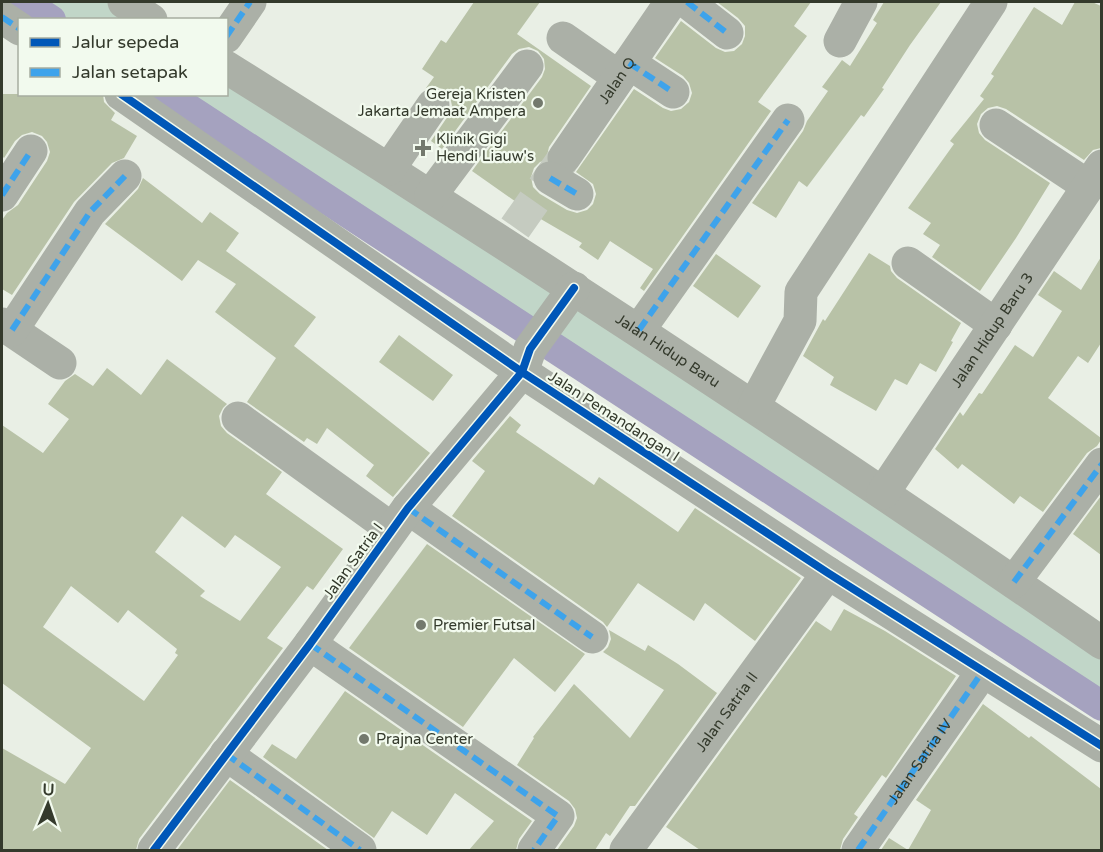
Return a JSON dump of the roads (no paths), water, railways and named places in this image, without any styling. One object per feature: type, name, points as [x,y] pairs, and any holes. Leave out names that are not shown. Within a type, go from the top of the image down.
[{"type":"street","points":[[228,34],[250,2]]},
{"type":"street","points":[[840,41],[861,2]]},
{"type":"street","points":[[754,406],[801,321],[801,292],[991,2]]},
{"type":"street","points":[[666,5],[727,33]]},
{"type":"street","name":"Jalan Q","points":[[564,177],[624,70],[666,5]]},
{"type":"street","points":[[2,17],[18,28]]},
{"type":"street","points":[[563,38],[624,70],[673,92]]},
{"type":"street","points":[[431,195],[527,66]]},
{"type":"street","name":"Jalan Hidup Baru","points":[[228,69],[431,195],[510,235],[572,290],[639,330],[754,406],[1101,643]]},
{"type":"street","name":"Jalan Pemandangan I","points":[[124,96],[526,361],[828,573],[1101,746]]},
{"type":"street","points":[[389,169],[433,105]]},
{"type":"street","points":[[639,330],[788,120]]},
{"type":"street","points":[[996,125],[1095,176]]},
{"type":"street","points":[[2,195],[31,151]]},
{"type":"street","points":[[60,363],[7,327],[90,212],[126,176]]},
{"type":"street","name":"Jalan Hidup Baru 3","points":[[883,493],[1095,176]]},
{"type":"street","points":[[908,263],[996,325]]},
{"type":"street","name":"Jalan Satria I","points":[[154,850],[310,644],[400,519],[526,361],[572,290]]},
{"type":"street","points":[[238,418],[592,637]]},
{"type":"street","points":[[1008,578],[1101,464]]},
{"type":"street","points":[[1008,578],[1042,521]]},
{"type":"street","name":"Jalan Satria II","points":[[626,850],[828,573]]},
{"type":"street","points":[[310,644],[558,816],[534,850]]},
{"type":"street","name":"Jalan Satria IV","points":[[858,850],[983,671]]},
{"type":"street","points":[[226,754],[360,850]]},
{"type":"waterway","points":[[23,2],[48,18]]},
{"type":"waterway","points":[[169,96],[1102,706]]},
{"type":"tunnel","points":[[515,228],[564,158]]},
{"type":"place","name":"Gereja Kristen Jakarta Jemaat Ampera","points":[[538,103]]},
{"type":"place","name":"Klinik Gigi Hendi Liauw's","points":[[423,148]]},
{"type":"place","name":"Premier Futsal","points":[[421,625]]},
{"type":"place","name":"Prajna Center","points":[[364,739]]}]
